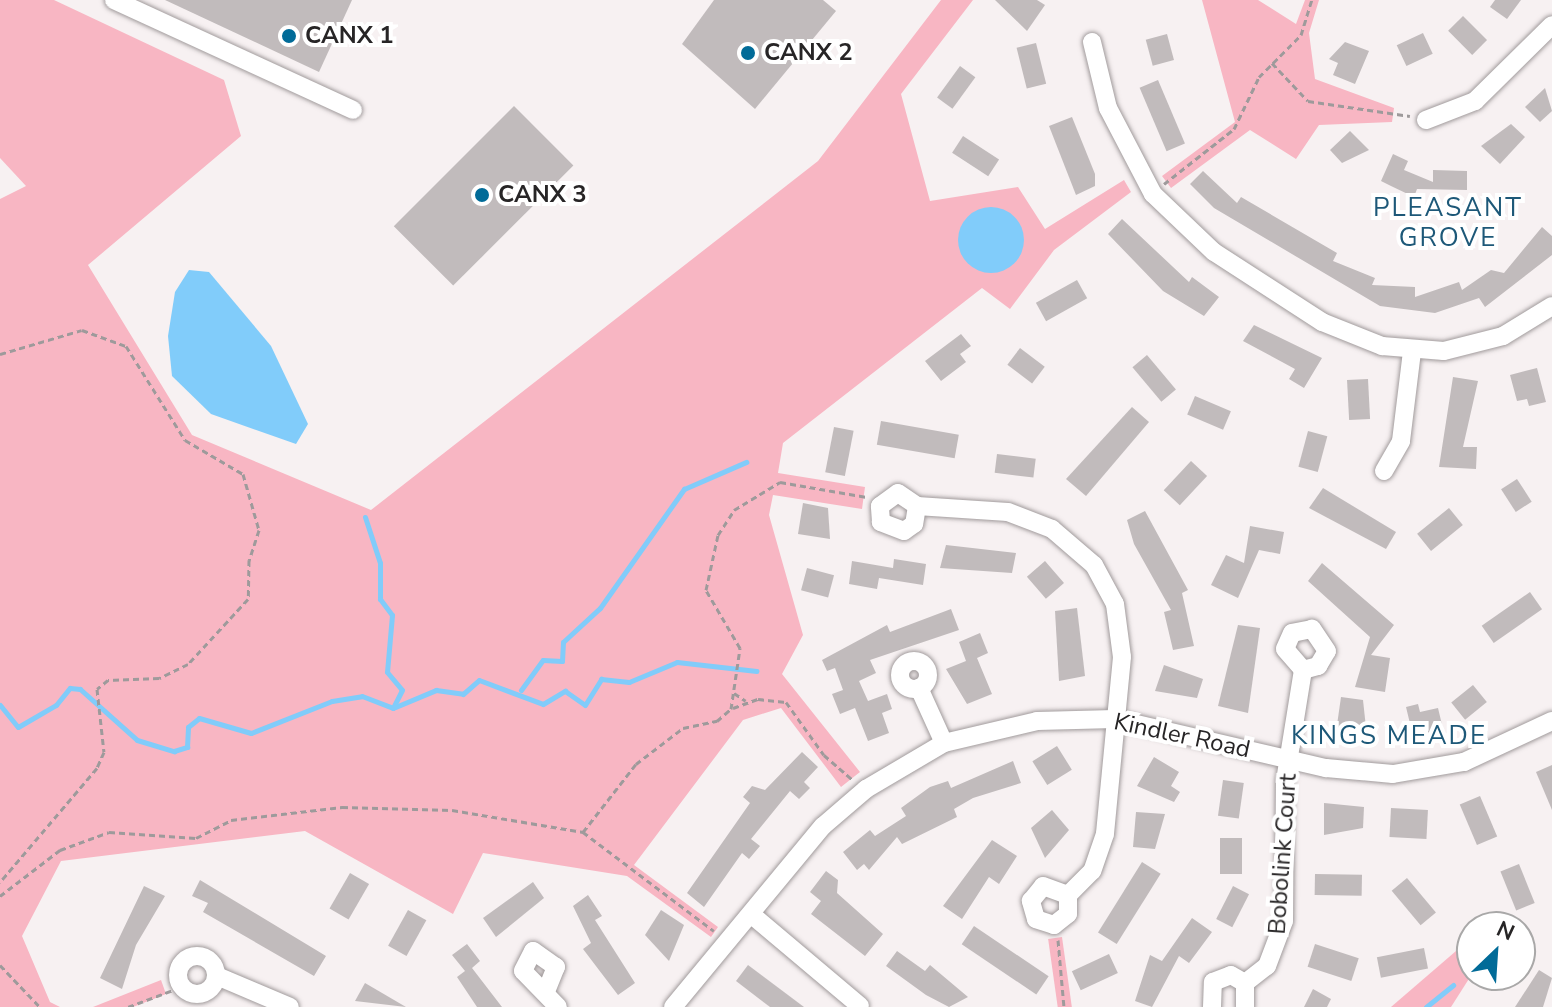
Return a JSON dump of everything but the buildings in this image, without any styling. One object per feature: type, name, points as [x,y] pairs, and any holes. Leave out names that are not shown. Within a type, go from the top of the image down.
[{"type":"street","points":[[114,0],[353,110]]},
{"type":"street","points":[[1426,120],[1475,101],[1552,25]]},
{"type":"street","points":[[1092,42],[1108,108],[1153,194],[1214,252],[1322,322],[1412,351],[1444,351],[1503,336],[1552,306]]},
{"type":"street","points":[[1384,471],[1401,441],[1412,351]]},
{"type":"street","points":[[917,506],[914,524],[896,532],[881,522],[885,498],[904,494],[917,506],[1008,512],[1075,544],[1106,582],[1120,628],[1115,719],[1100,852],[1068,895],[1068,914],[1054,925],[1036,919],[1031,901],[1043,886],[1068,895]]},
{"type":"street","name":"Bobolink Court","points":[[1245,983],[1267,966],[1284,921],[1280,834],[1303,670]]},
{"type":"street","points":[[919,688],[944,743]]},
{"type":"street","name":"Kindler Road","points":[[673,1007],[823,826],[866,789],[944,743],[1037,721],[1115,719],[1360,774],[1429,770],[1498,751],[1552,721]]},
{"type":"street","points":[[752,915],[859,1007],[878,1007]]},
{"type":"street","points":[[217,976],[206,992],[181,987],[177,971],[189,957],[209,959],[217,976],[290,1007]]},
{"type":"street","points":[[1212,1007],[1213,982],[1231,975],[1245,983],[1245,1007]]},
{"type":"street","points":[[547,989],[558,1007]]},
{"type":"path","points":[[1153,194],[1234,129],[1247,93],[1301,35],[1312,0]]},
{"type":"path","points":[[1272,63],[1308,101],[1426,120]]},
{"type":"path","points":[[0,354],[82,330],[126,346],[185,440],[243,474],[259,530],[248,599],[188,664],[159,678],[108,680],[97,693],[95,713],[104,752],[97,768],[0,882]]},
{"type":"path","points":[[731,709],[740,657],[706,590],[718,535],[734,510],[780,482],[885,498]]},
{"type":"path","points":[[734,693],[746,701]]},
{"type":"path","points":[[583,832],[651,751],[746,701],[786,702],[824,755],[866,789]]},
{"type":"path","points":[[0,895],[60,850],[109,832],[196,838],[231,820],[342,807],[452,810],[583,832],[717,934]]},
{"type":"path","points":[[1054,925],[1064,1007]]},
{"type":"path","points":[[0,965],[40,1007]]},
{"type":"path","points":[[128,1007],[181,987]]},
{"type":"shaded area","points":[[0,0],[54,0],[224,80],[241,136],[88,265],[192,435],[371,510],[818,161],[941,0],[973,0],[901,94],[930,201],[1018,187],[1045,229],[1124,180],[1131,192],[1054,250],[1010,309],[982,288],[783,443],[778,473],[865,487],[862,509],[773,495],[769,515],[803,635],[782,674],[860,772],[841,787],[781,708],[743,720],[634,865],[718,927],[711,937],[627,876],[483,853],[453,914],[305,831],[61,861],[22,936],[50,1002],[60,1007],[0,1007],[0,199],[26,186],[0,158]]},
{"type":"shaded area","points":[[1202,0],[1258,0],[1296,24],[1305,0],[1319,0],[1309,33],[1315,79],[1394,108],[1392,122],[1319,125],[1296,159],[1250,130],[1171,188],[1162,176],[1235,122]]},
{"type":"shaded area","points":[[1062,937],[1072,1007],[1058,1007],[1048,939]]},
{"type":"shaded area","points":[[1456,951],[1456,991],[1461,991],[1451,1007],[1391,1007]]},
{"type":"shaded area","points":[[161,980],[166,994],[133,1007],[93,1007]]},
{"type":"water","points":[[984,207],[998,207],[1010,212],[1019,221],[1024,240],[1022,253],[1015,264],[998,273],[984,273],[972,268],[963,259],[958,247],[958,233],[963,221],[972,212]]},
{"type":"water","points":[[189,270],[209,272],[271,346],[308,424],[296,444],[211,414],[172,376],[168,336],[175,292]]},
{"type":"waterway","points":[[521,690],[543,660],[562,661],[563,642],[600,608],[684,489],[746,462]]},
{"type":"waterway","points":[[365,517],[380,563],[380,599],[392,615],[387,672],[402,690],[393,708]]},
{"type":"waterway","points":[[0,705],[18,727],[56,705],[70,688],[80,689],[137,740],[174,751],[187,747],[188,727],[199,718],[251,733],[332,701],[362,696],[393,708],[436,690],[463,694],[479,680],[543,704],[565,691],[585,705],[601,679],[629,682],[677,662],[756,671]]},
{"type":"waterway","points":[[1426,1007],[1453,985]]},
{"type":"place","name":"CANX 1","points":[[289,36]]},
{"type":"place","name":"CANX 2","points":[[748,53]]},
{"type":"place","name":"CANX 3","points":[[482,195]]},
{"type":"district","name":"PLEASANT GROVE","points":[[1448,223]]},
{"type":"district","name":"KINGS MEADE","points":[[1389,736]]}]
